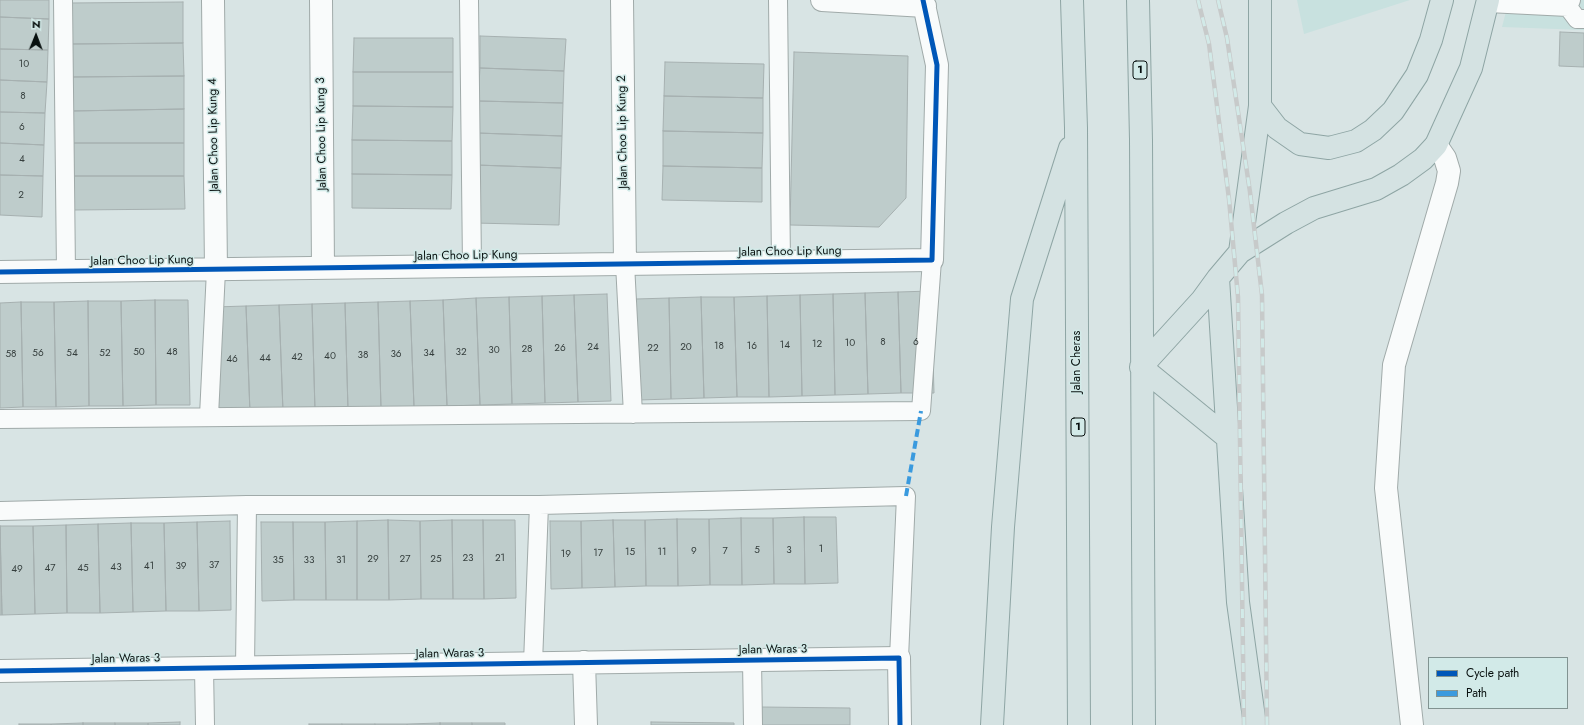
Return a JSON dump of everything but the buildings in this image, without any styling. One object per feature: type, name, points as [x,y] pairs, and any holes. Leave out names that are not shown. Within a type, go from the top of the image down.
[{"type":"highway","name":"Jalan Cheras","points":[[1072,0],[1076,128],[1079,725]]},
{"type":"highway","name":"1","points":[[1138,0],[1141,140],[1144,725]]},
{"type":"highway","points":[[1240,252],[1260,106],[1260,0]]},
{"type":"highway","points":[[1260,106],[1277,128],[1300,144],[1329,148],[1356,141],[1373,130],[1393,111],[1417,75],[1431,40],[1442,0]]},
{"type":"highway","points":[[1228,438],[1142,367],[1202,300],[1240,252],[1286,223],[1314,208],[1376,189],[1401,175],[1422,159],[1436,145],[1471,68],[1488,2]]},
{"type":"highway","points":[[992,725],[1003,528],[1022,300],[1076,128]]},
{"type":"highway","points":[[1218,278],[1238,602],[1255,725]]},
{"type":"street","name":"Jalan Choo Lip Kung 4","points":[[212,0],[216,270]]},
{"type":"street","name":"Jalan Choo Lip Kung 3","points":[[321,0],[323,268]]},
{"type":"street","name":"Jalan Choo Lip Kung 2","points":[[622,0],[625,264]]},
{"type":"street","points":[[830,0],[924,3],[937,65],[932,260]]},
{"type":"street","points":[[1412,725],[1386,488],[1394,365],[1447,183],[1449,170],[1445,158],[1436,145]]},
{"type":"street","name":"Jalan Choo Lip Kung","points":[[0,272],[932,260]]},
{"type":"street","points":[[899,658],[900,725]]},
{"type":"street","name":"Jalan Waras 3","points":[[0,671],[899,658]]},
{"type":"street","points":[[584,662],[586,725]]},
{"type":"lane","points":[[63,0],[66,272]]},
{"type":"lane","points":[[469,0],[472,266]]},
{"type":"lane","points":[[778,0],[782,262]]},
{"type":"lane","points":[[1488,2],[1570,4],[1577,19],[1584,19]]},
{"type":"lane","points":[[0,419],[921,410],[932,260]]},
{"type":"lane","points":[[625,264],[633,414]]},
{"type":"lane","points":[[210,416],[216,270]]},
{"type":"lane","points":[[0,510],[247,505],[538,506],[906,496],[899,658]]},
{"type":"lane","points":[[245,667],[247,505]]},
{"type":"lane","points":[[533,663],[538,506]]},
{"type":"lane","points":[[752,660],[753,725]]},
{"type":"lane","points":[[204,668],[204,725]]},
{"type":"shaded area","points":[[1297,0],[1410,0],[1304,34]]},
{"type":"shaded area","points":[[1509,0],[1584,0],[1584,30],[1502,27]]},
{"type":"railway","points":[[1198,0],[1209,44],[1229,199],[1238,297],[1244,725]]},
{"type":"railway","points":[[1218,0],[1227,38],[1250,192],[1262,295],[1267,725]]},
{"type":"marked path","points":[[906,496],[921,411]]},
{"type":"cycle path","points":[[0,272],[932,260],[937,65],[923,0]]},
{"type":"cycle path","points":[[0,671],[899,658],[900,725]]}]
